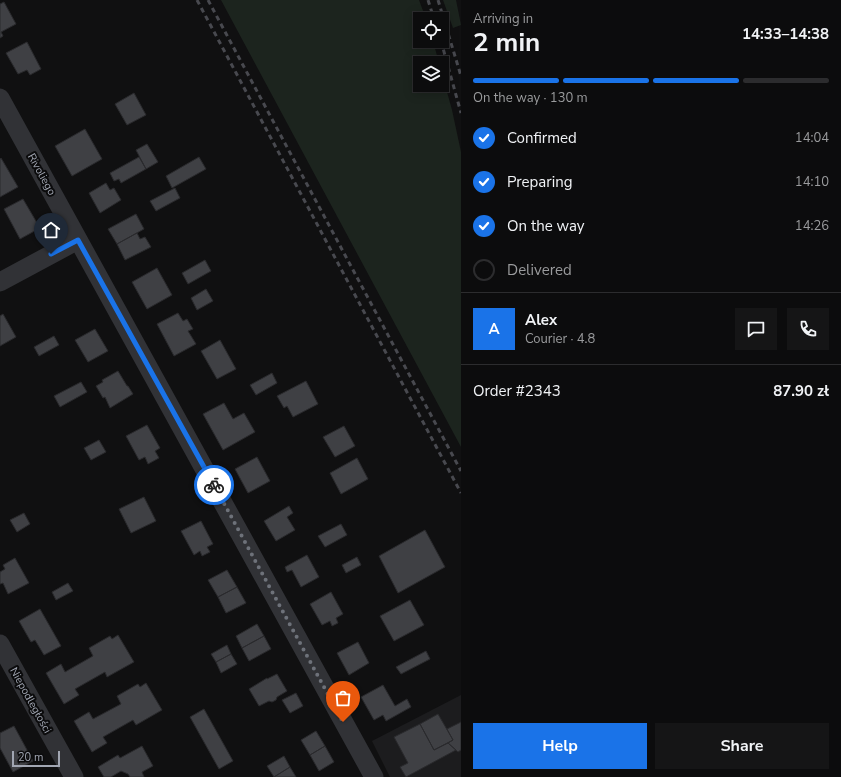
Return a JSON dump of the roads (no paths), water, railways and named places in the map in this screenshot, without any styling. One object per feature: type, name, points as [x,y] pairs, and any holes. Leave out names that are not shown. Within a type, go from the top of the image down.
[{"type":"street","name":"Rivoliego","points":[[0,98],[374,777]]},
{"type":"street","points":[[0,282],[78,240]]},
{"type":"street","name":"Niepodległości","points":[[0,644],[74,777]]},
{"type":"railway","points":[[197,0],[461,493]]},
{"type":"railway","points":[[208,0],[461,471]]},
{"type":"railway","points":[[428,0],[432,12]]},
{"type":"railway","points":[[438,0],[461,76]]},
{"type":"railway","points":[[443,48],[461,113]]}]
